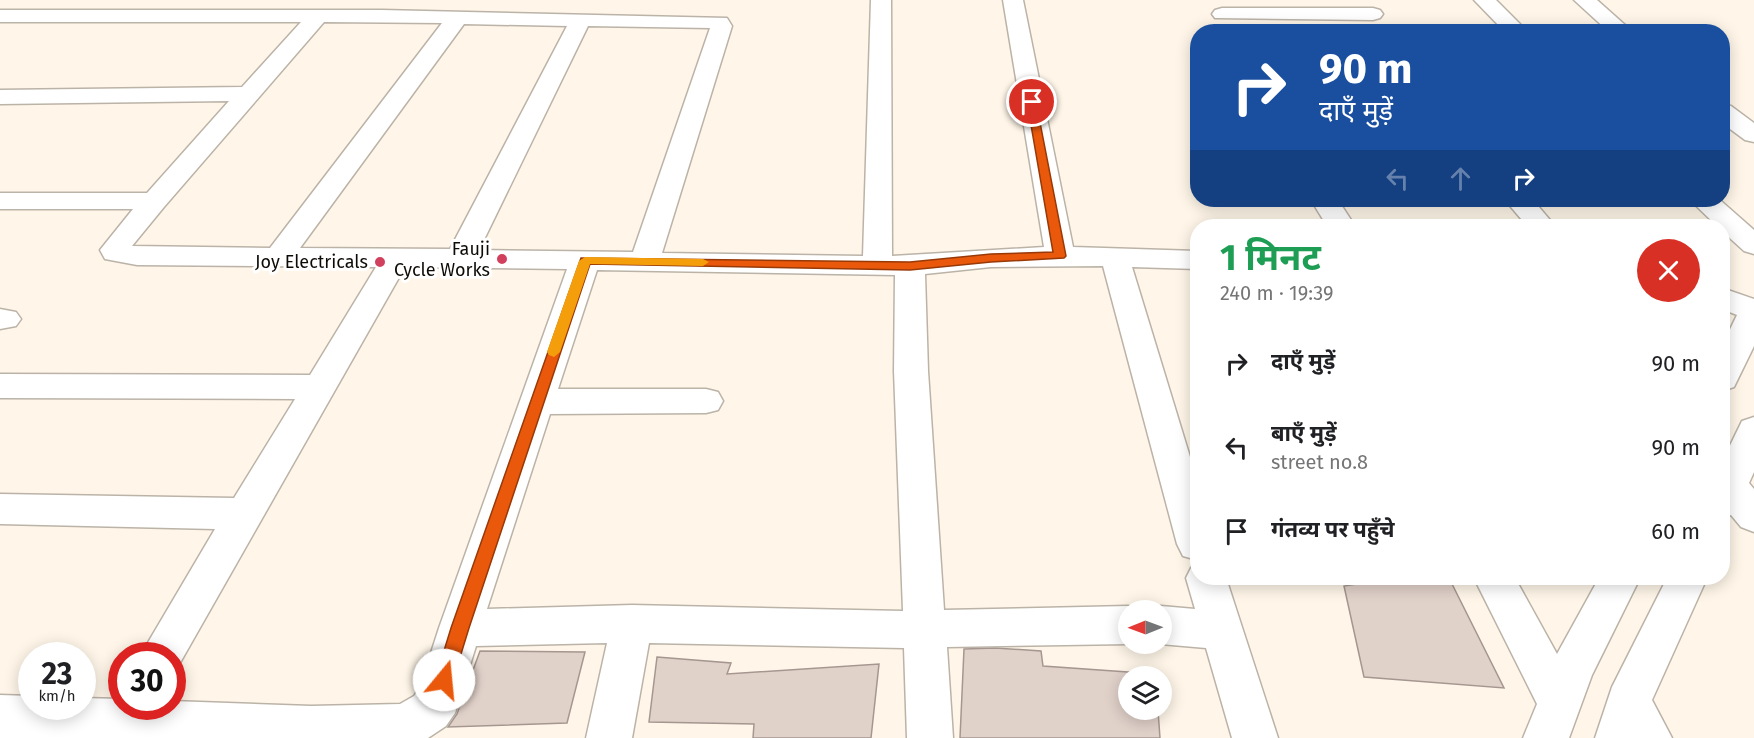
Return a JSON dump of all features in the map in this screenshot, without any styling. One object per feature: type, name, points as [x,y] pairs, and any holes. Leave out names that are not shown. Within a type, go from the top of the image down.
[{"type":"street","points":[[382,16],[396,0]]},
{"type":"street","points":[[881,0],[894,266],[910,371],[926,629],[930,738]]},
{"type":"street","points":[[1013,0],[1060,256]]},
{"type":"street","points":[[1484,0],[1510,24]]},
{"type":"street","points":[[1584,0],[1613,24]]},
{"type":"street","points":[[1223,15],[1368,7],[1381,24]]},
{"type":"street","points":[[0,16],[458,17],[509,9],[581,19],[639,9],[720,22],[721,26],[645,261]]},
{"type":"street","points":[[318,16],[154,201],[115,247],[115,253],[137,256],[894,266],[991,258],[1060,256],[1190,260]]},
{"type":"street","points":[[279,258],[458,17]]},
{"type":"street","points":[[459,259],[581,19]]},
{"type":"street","points":[[0,97],[249,94]]},
{"type":"street","points":[[1730,117],[1754,135]]},
{"type":"street","points":[[0,201],[154,201]]},
{"type":"street","points":[[1526,207],[1535,219]]},
{"type":"street","points":[[1712,207],[1726,219]]},
{"type":"street","points":[[1730,223],[1754,244]]},
{"type":"street","points":[[1115,258],[1190,520]]},
{"type":"street","points":[[170,642],[395,260]]},
{"type":"street","points":[[178,720],[309,733],[406,726],[430,711],[439,698],[460,628],[585,261]]},
{"type":"street","points":[[1730,301],[1754,311],[1730,362]]},
{"type":"street","points":[[0,386],[321,387]]},
{"type":"street","points":[[536,402],[706,401]]},
{"type":"street","points":[[1730,486],[1754,430]]},
{"type":"street","points":[[1730,498],[1754,516]]},
{"type":"street","points":[[0,509],[244,514]]},
{"type":"street","points":[[1208,585],[1255,738]]},
{"type":"street","points":[[1497,585],[1553,721]]},
{"type":"street","points":[[1553,721],[1572,669],[1616,585]]},
{"type":"street","points":[[1632,726],[1684,585]]},
{"type":"street","points":[[460,628],[632,624],[926,629],[1118,625]]},
{"type":"street","points":[[609,738],[632,624]]},
{"type":"street","points":[[1172,626],[1221,630]]},
{"type":"street","points":[[0,717],[38,728],[108,718]]},
{"type":"building","points":[[1452,585],[1504,688],[1364,677],[1344,586]]},
{"type":"building","points":[[995,648],[1041,651],[1043,666],[1118,671],[1118,720],[1159,720],[1160,738],[960,738],[964,649]]},
{"type":"building","points":[[480,651],[585,652],[567,723],[448,727],[457,714]]},
{"type":"building","points":[[657,657],[731,663],[727,674],[879,664],[871,738],[753,738],[754,724],[649,722]]},
{"type":"slow traffic","points":[[554,352],[585,261],[703,262]]},
{"type":"place","name":"Fauji Cycle Works","points":[[502,259]]},
{"type":"place","name":"Joy Electricals","points":[[380,262]]},
{"type":"route","points":[[444,680],[585,261],[910,266],[991,258],[1060,256],[1032,102]]}]
